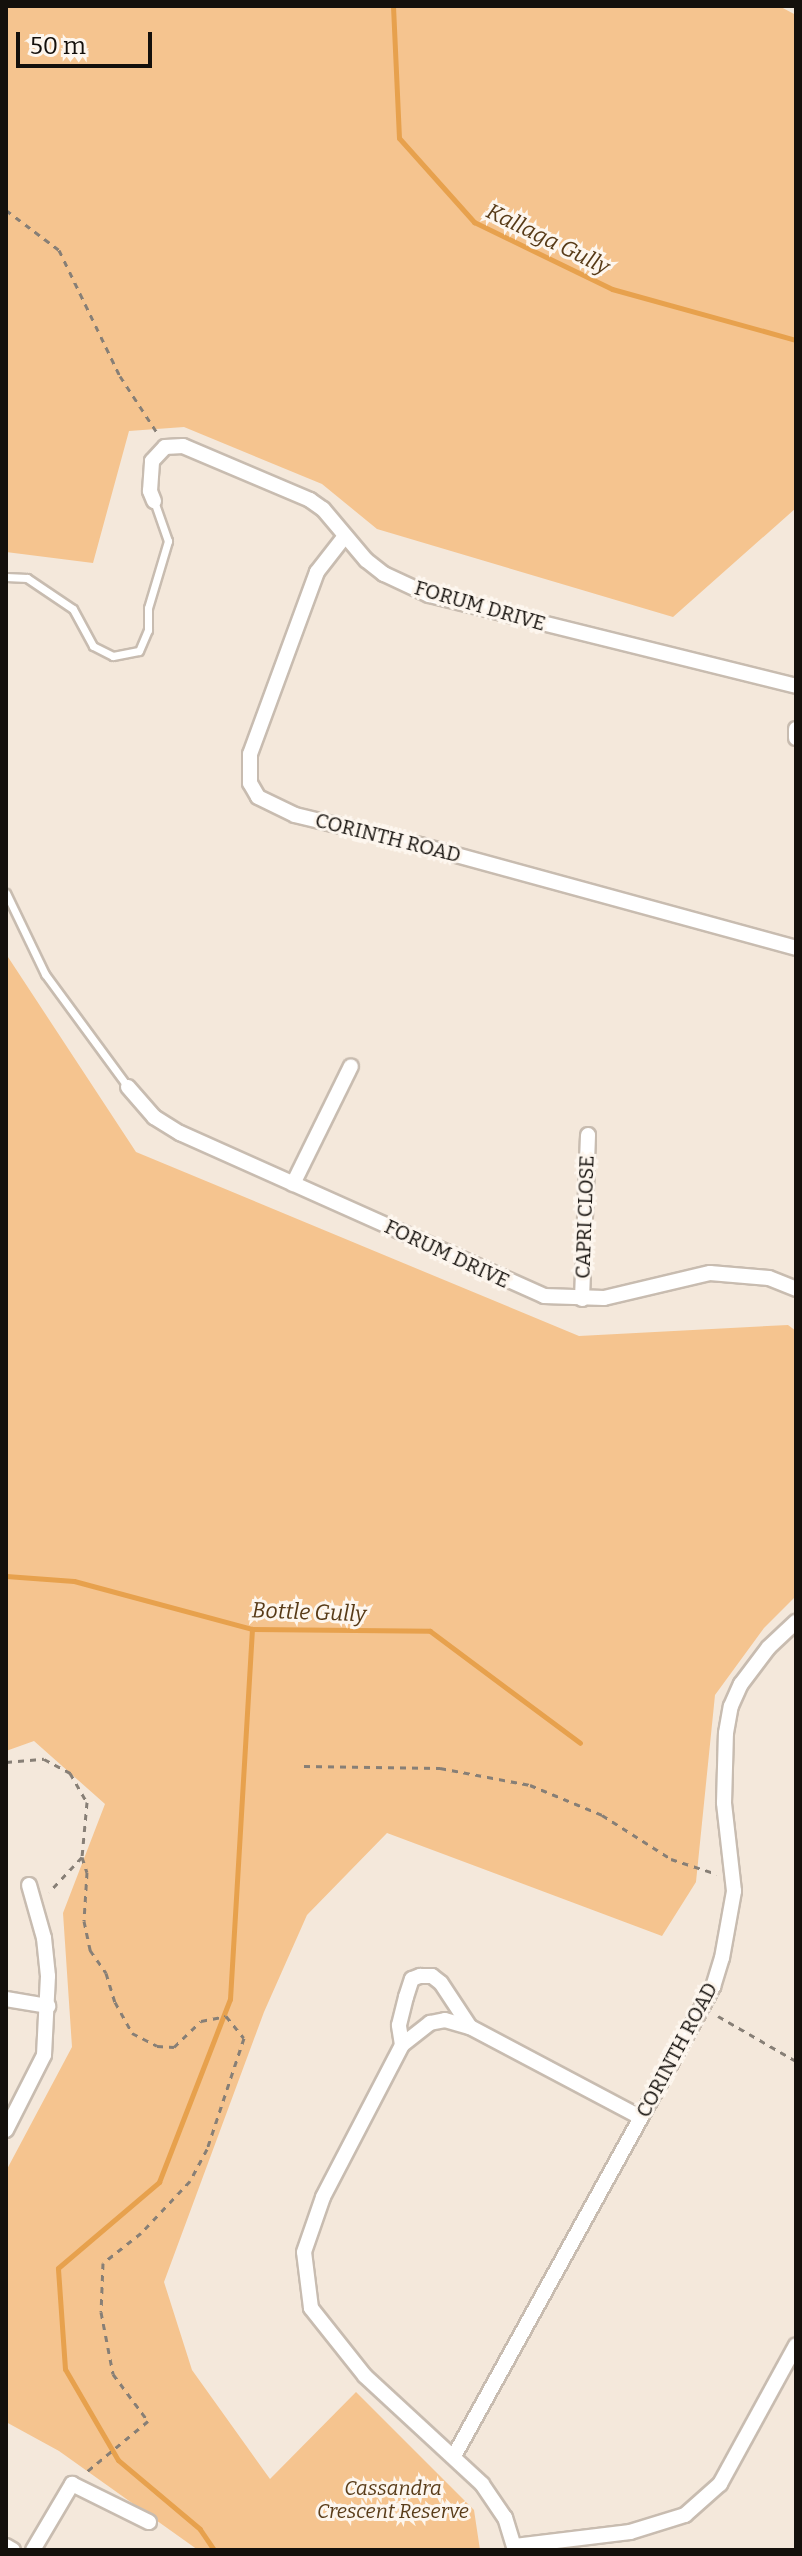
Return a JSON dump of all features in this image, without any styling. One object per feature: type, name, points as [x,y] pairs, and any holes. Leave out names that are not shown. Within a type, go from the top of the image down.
[{"type":"street","name":"FORUM DRIVE","points":[[165,447],[183,446],[310,500],[366,560],[384,574],[429,595],[796,686]]},
{"type":"street","points":[[154,501],[150,491],[152,461],[165,447]]},
{"type":"street","name":"CORINTH ROAD","points":[[345,536],[317,572],[250,754],[250,783],[258,797],[295,815],[420,845],[796,948]]},
{"type":"street","points":[[796,729],[796,738]]},
{"type":"street","points":[[293,1184],[351,1066]]},
{"type":"street","name":"FORUM DRIVE","points":[[128,1087],[166,1125],[523,1290],[553,1298],[604,1298],[710,1273],[769,1278],[796,1289]]},
{"type":"street","name":"CAPRI CLOSE","points":[[582,1299],[588,1135]]},
{"type":"street","name":"CORINTH ROAD","points":[[454,2456],[713,1987],[729,1928],[732,1879],[724,1803],[726,1733],[731,1706],[741,1684],[769,1647],[796,1622]]},
{"type":"street","points":[[6,2130],[44,2055],[48,2006],[44,1938],[29,1885]]},
{"type":"street","points":[[402,2045],[399,2025],[406,1997],[412,1979],[420,1976],[432,1976],[441,1983],[470,2027]]},
{"type":"street","points":[[6,1999],[48,2006]]},
{"type":"street","points":[[640,2117],[470,2027],[445,2020],[430,2023],[402,2045],[323,2197],[304,2252],[311,2308],[365,2376],[482,2484],[505,2518],[515,2548],[630,2532],[685,2515],[720,2484],[796,2345]]},
{"type":"street","points":[[33,2550],[72,2484],[149,2522]]},
{"type":"street","points":[[6,2546],[13,2550]]},
{"type":"lane","points":[[6,577],[27,578],[73,609],[93,646],[113,656],[139,651],[148,630],[148,608],[168,541],[154,501]]},
{"type":"lane","points":[[6,893],[45,974],[128,1087]]},
{"type":"path","points":[[6,210],[59,250],[120,376],[165,447]]},
{"type":"path","points":[[6,1762],[44,1759],[70,1773],[87,1802],[82,1857],[87,1872],[84,1921],[90,1950],[106,1973],[115,2002],[132,2033],[157,2046],[174,2047],[201,2021],[226,2016],[244,2038],[207,2149],[190,2181],[141,2233],[103,2263],[101,2312],[113,2374],[148,2421],[72,2484]]},
{"type":"path","points":[[304,1766],[440,1768],[530,1785],[602,1815],[671,1859],[732,1879]]},
{"type":"path","points":[[36,1908],[82,1857]]},
{"type":"path","points":[[718,2016],[796,2061]]},
{"type":"green space","points":[[6,6],[779,6],[796,15],[796,508],[673,617],[377,529],[322,484],[184,427],[129,431],[93,563],[6,552]]},
{"type":"green space","name":"Cassandra Crescent Reserve","points":[[6,954],[136,1152],[579,1336],[788,1325],[796,1331],[796,1596],[764,1628],[715,1695],[696,1882],[662,1936],[387,1833],[307,1915],[264,2012],[164,2282],[192,2370],[270,2479],[356,2392],[474,2510],[480,2550],[198,2550],[59,2451],[6,2422],[6,2171],[72,2047],[63,1913],[105,1804],[34,1741],[6,1751]]},
{"type":"waterway","name":"Kallaga Gully","points":[[393,6],[399,138],[474,222],[612,289],[796,340]]},
{"type":"waterway","name":"Bottle Gully","points":[[6,1576],[74,1581],[252,1629],[430,1631],[580,1743]]},
{"type":"waterway","points":[[214,2550],[200,2529],[118,2460],[65,2369],[58,2268],[159,2182],[230,1999],[252,1629]]}]
